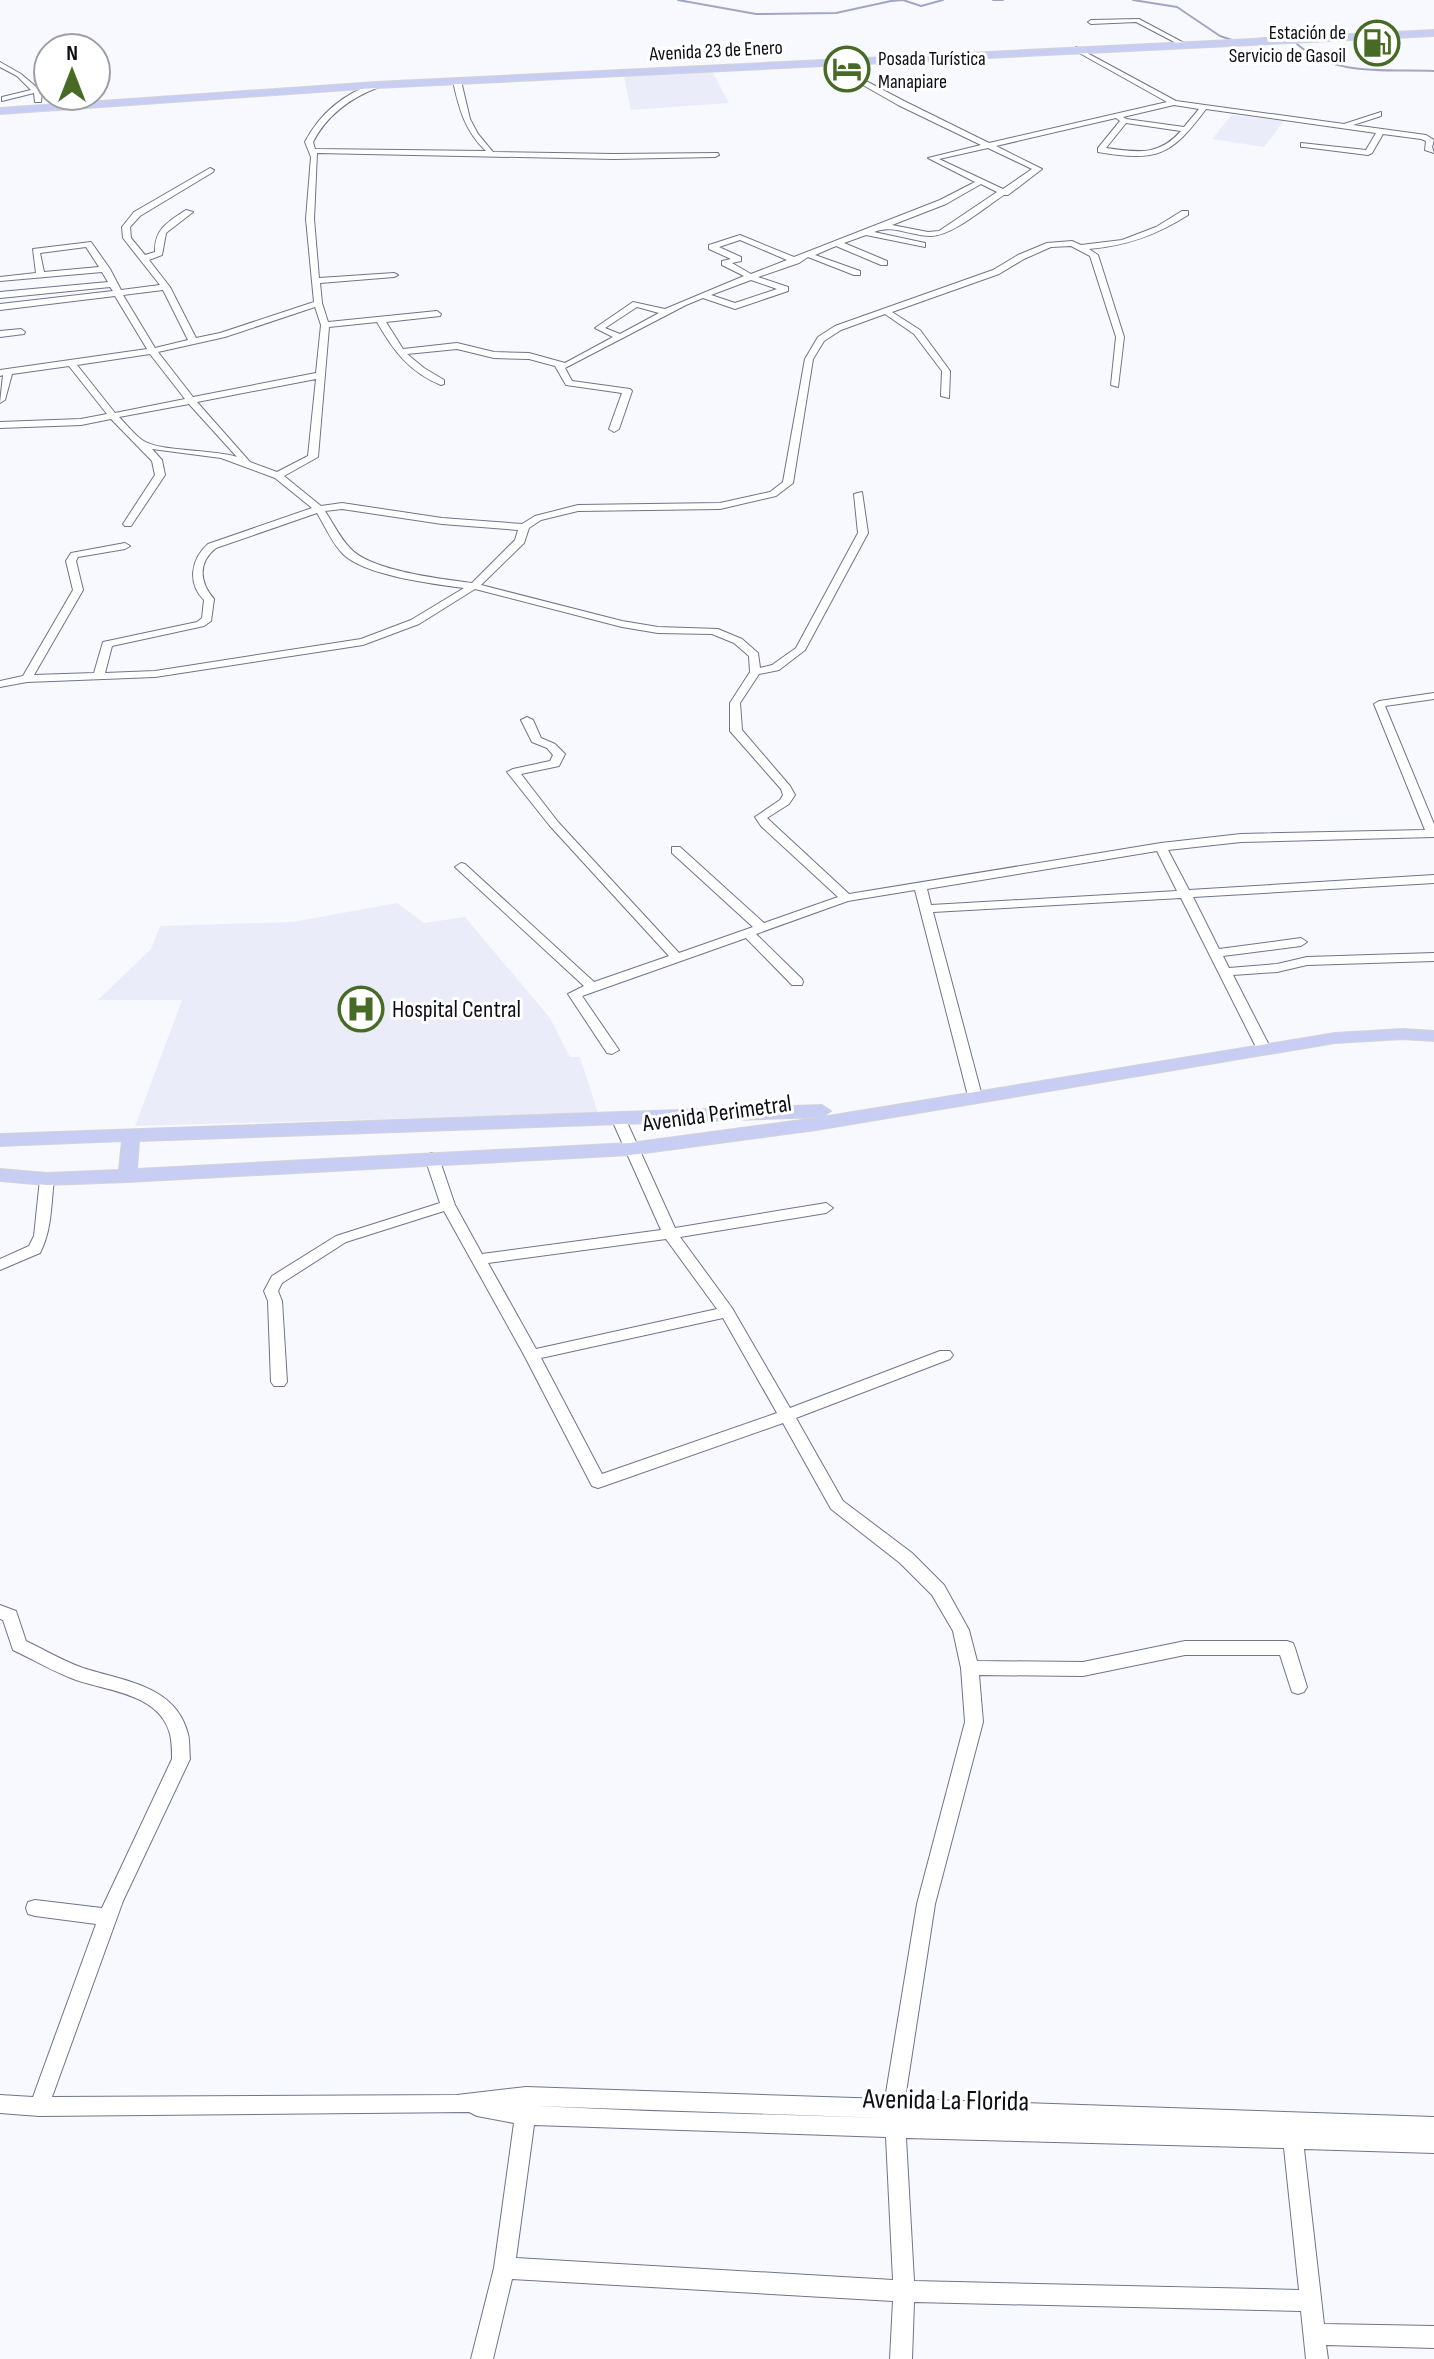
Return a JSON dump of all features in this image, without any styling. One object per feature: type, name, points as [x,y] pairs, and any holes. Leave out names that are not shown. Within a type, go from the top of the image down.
[{"type":"main road","name":"Avenida 23 de Enero","points":[[3,99],[114,99],[396,82],[1434,32]]},
{"type":"main road","name":"Avenida 23 de Enero","points":[[0,111],[28,101],[1434,32]]},
{"type":"main road","name":"Avenida Perimetral","points":[[0,1140],[815,1113],[1262,1043],[1330,1028],[1398,1024],[1434,1026]]},
{"type":"main road","name":"Avenida Perimetral","points":[[1262,1043],[1403,1034],[1434,1036]]},
{"type":"main road","name":"Avenida Perimetral","points":[[0,1175],[47,1179],[128,1176],[630,1149],[816,1124],[974,1090]]},
{"type":"main road","points":[[128,1176],[131,1136]]},
{"type":"street","points":[[1091,22],[1137,20],[1182,44]]},
{"type":"street","points":[[1077,50],[1174,103],[1427,138],[1430,140],[1428,148],[1434,151]]},
{"type":"street","points":[[828,63],[901,103],[1038,169],[1005,193],[936,234],[880,225]]},
{"type":"street","points":[[0,64],[19,75],[28,101],[3,99]]},
{"type":"street","points":[[457,81],[465,121],[477,140],[490,151]]},
{"type":"street","points":[[278,476],[313,457],[322,375],[325,325],[318,303],[310,219],[315,157],[311,151],[311,136],[331,112],[362,90],[376,85]]},
{"type":"street","points":[[1005,193],[932,158],[1121,119],[1174,103]]},
{"type":"street","points":[[1121,119],[1101,150],[1147,156],[1176,143],[1203,108]]},
{"type":"street","points":[[1343,126],[1378,114]]},
{"type":"street","points":[[1121,119],[1187,130]]},
{"type":"street","points":[[1301,154],[1317,123]]},
{"type":"street","points":[[1304,145],[1368,153],[1380,132]]},
{"type":"street","points":[[311,151],[490,151],[626,159],[715,155]]},
{"type":"street","points":[[193,342],[166,287],[127,238],[126,227],[137,214],[210,170]]},
{"type":"street","points":[[398,352],[457,346],[494,355],[529,356],[559,366],[576,363],[618,336],[701,295],[943,202],[980,182]]},
{"type":"street","points":[[143,259],[159,253],[157,240],[162,228],[189,212]]},
{"type":"street","points":[[99,676],[107,644],[200,624],[207,619],[209,599],[200,590],[198,564],[201,554],[212,546],[319,509],[342,506],[442,521],[524,527],[538,518],[578,508],[720,506],[773,494],[788,483],[813,348],[821,339],[838,328],[996,272],[1050,245],[1061,243],[1080,247],[1123,244],[1167,225],[1185,213]]},
{"type":"street","points":[[863,232],[922,245]]},
{"type":"street","points":[[738,259],[712,247],[740,237],[796,261]]},
{"type":"street","points":[[40,275],[36,251],[88,244],[106,269],[111,284],[152,351],[246,462]]},
{"type":"street","points":[[838,244],[884,263]]},
{"type":"street","points":[[1080,247],[1094,255],[1120,337],[1115,385]]},
{"type":"street","points":[[701,295],[735,306],[785,289],[751,277],[725,263],[768,249]]},
{"type":"street","points":[[809,255],[857,273]]},
{"type":"street","points":[[0,279],[106,269]]},
{"type":"street","points":[[315,281],[394,275]]},
{"type":"street","points":[[0,295],[111,284]]},
{"type":"street","points":[[0,307],[166,287]]},
{"type":"street","points":[[0,400],[4,372],[152,351],[193,342],[318,303]]},
{"type":"street","points":[[618,336],[599,328],[636,304],[667,312]]},
{"type":"street","points":[[887,312],[917,332],[946,371],[946,396]]},
{"type":"street","points":[[325,325],[437,314]]},
{"type":"street","points":[[381,321],[398,352],[419,370],[441,382]]},
{"type":"street","points":[[0,334],[21,332]]},
{"type":"street","points":[[71,363],[113,416],[157,460],[160,475],[128,524]]},
{"type":"street","points":[[559,366],[569,383],[627,391],[614,429]]},
{"type":"street","points":[[0,425],[81,422],[322,375]]},
{"type":"street","points":[[143,445],[222,455],[278,476],[319,509],[348,553],[371,565],[420,579],[474,586],[622,624],[658,630],[714,631],[738,641],[754,655],[755,672],[735,703],[736,731],[789,795],[785,802],[761,817],[846,898]]},
{"type":"street","points":[[755,672],[775,668],[800,650],[863,533],[859,494]]},
{"type":"street","points":[[0,684],[27,679],[155,674],[363,642],[415,622],[474,586],[520,541],[524,527]]},
{"type":"street","points":[[27,679],[78,590],[71,561],[75,555],[125,546]]},
{"type":"street","points":[[612,1050],[574,994],[846,898],[1161,847],[1241,838],[1433,833],[1379,704],[1434,696]]},
{"type":"street","points":[[527,720],[536,740],[551,746],[559,754],[555,764],[513,772],[554,824],[677,958]]},
{"type":"street","points":[[1161,847],[1262,1043]]},
{"type":"street","points":[[676,850],[762,928]]},
{"type":"street","points":[[461,867],[593,988]]},
{"type":"street","points":[[927,909],[1434,879]]},
{"type":"street","points":[[920,886],[974,1090]]},
{"type":"street","points":[[748,933],[797,982]]},
{"type":"street","points":[[1216,953],[1301,942]]},
{"type":"street","points":[[1226,972],[1277,968],[1307,961],[1434,957]]},
{"type":"street","points":[[619,1120],[670,1234],[727,1312],[837,1505],[906,1558],[938,1590],[961,1630],[970,1668],[974,1722],[926,1904],[895,2117],[904,2291],[901,2359]]},
{"type":"street","points":[[432,1158],[448,1205],[532,1355],[598,1482],[786,1416],[945,1355]]},
{"type":"street","points":[[0,1265],[35,1249],[41,1236],[47,1179]]},
{"type":"street","points":[[279,1382],[275,1301],[271,1291],[277,1280],[341,1239],[448,1205]]},
{"type":"street","points":[[479,1259],[670,1234],[826,1208]]},
{"type":"street","points":[[532,1355],[727,1312]]},
{"type":"street","points":[[0,1612],[10,1616],[19,1645],[63,1668],[113,1681],[149,1696],[168,1711],[180,1728],[181,1759],[108,1917],[39,2107]]},
{"type":"street","points":[[970,1668],[1083,1669],[1185,1648],[1287,1648],[1298,1687]]},
{"type":"street","points":[[35,1908],[108,1917]]},
{"type":"street","name":"Avenida La Florida","points":[[0,2104],[39,2107],[457,2104],[1292,2128],[1434,2143]]},
{"type":"street","points":[[482,2359],[504,2268],[526,2106]]},
{"type":"street","points":[[1317,2359],[1292,2128],[1434,2127]]},
{"type":"street","points":[[504,2268],[904,2291],[1310,2301]]},
{"type":"street","points":[[1314,2334],[1434,2337]]},
{"type":"shaded area","points":[[712,71],[729,103],[631,110],[624,76]]},
{"type":"shaded area","points":[[1232,115],[1284,121],[1264,147],[1212,139]]},
{"type":"shaded area","name":"Hospital Central","points":[[397,903],[424,923],[465,917],[550,1018],[570,1057],[580,1057],[598,1113],[135,1126],[182,1000],[98,1000],[151,949],[160,926],[293,922]]},
{"type":"waterway","points":[[678,0],[756,14],[836,13],[891,1],[903,0],[921,6],[943,0]]},
{"type":"waterway","points":[[993,0],[1003,0]]},
{"type":"waterway","points":[[1133,0],[1177,7],[1220,36],[1232,40]]},
{"type":"waterway","points":[[1257,39],[1291,37]]},
{"type":"waterway","points":[[1297,44],[1312,55],[1344,67],[1434,71]]},
{"type":"place","name":"Estación de Servicio de Gasoil","points":[[1377,43]]},
{"type":"place","name":"Posada Turística Manapiare","points":[[847,69]]},
{"type":"place","name":"Hospital Central","points":[[361,1009]]}]
